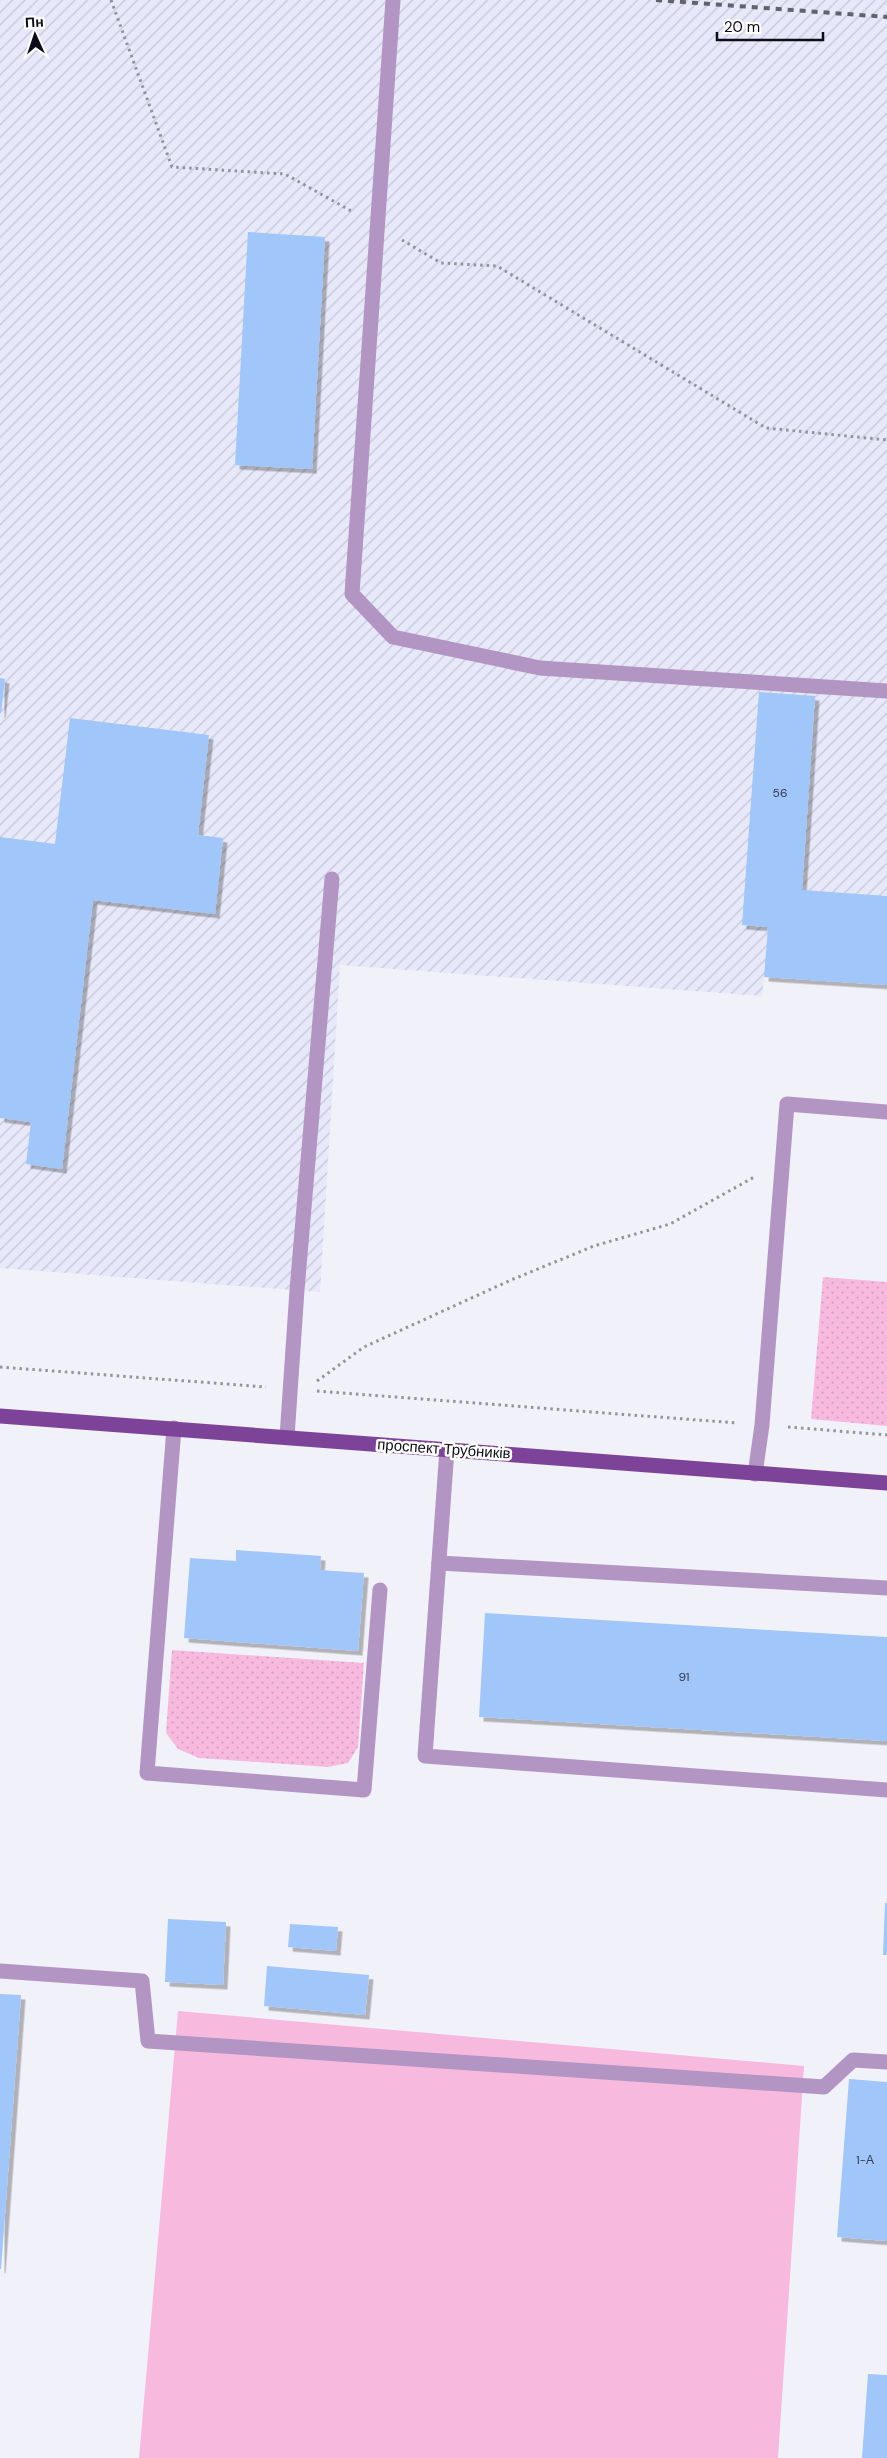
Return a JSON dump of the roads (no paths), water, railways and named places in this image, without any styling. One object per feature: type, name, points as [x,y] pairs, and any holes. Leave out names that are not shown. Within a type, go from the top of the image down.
[{"type":"main road","name":"проспект Трубників","points":[[0,1416],[887,1483]]},
{"type":"lane","points":[[393,0],[352,594],[393,637],[540,668],[887,692]]},
{"type":"lane","points":[[287,1437],[288,1389],[332,879]]},
{"type":"lane","points":[[755,1474],[762,1425],[787,1104],[887,1112]]},
{"type":"lane","points":[[174,1428],[147,1773],[364,1790],[380,1590]]},
{"type":"lane","points":[[447,1449],[425,1756],[887,1790]]},
{"type":"lane","points":[[439,1563],[887,1588]]},
{"type":"lane","points":[[0,1970],[142,1981],[148,2041],[824,2087],[853,2060],[887,2062]]},
{"type":"railway","points":[[656,0],[887,17]]}]
